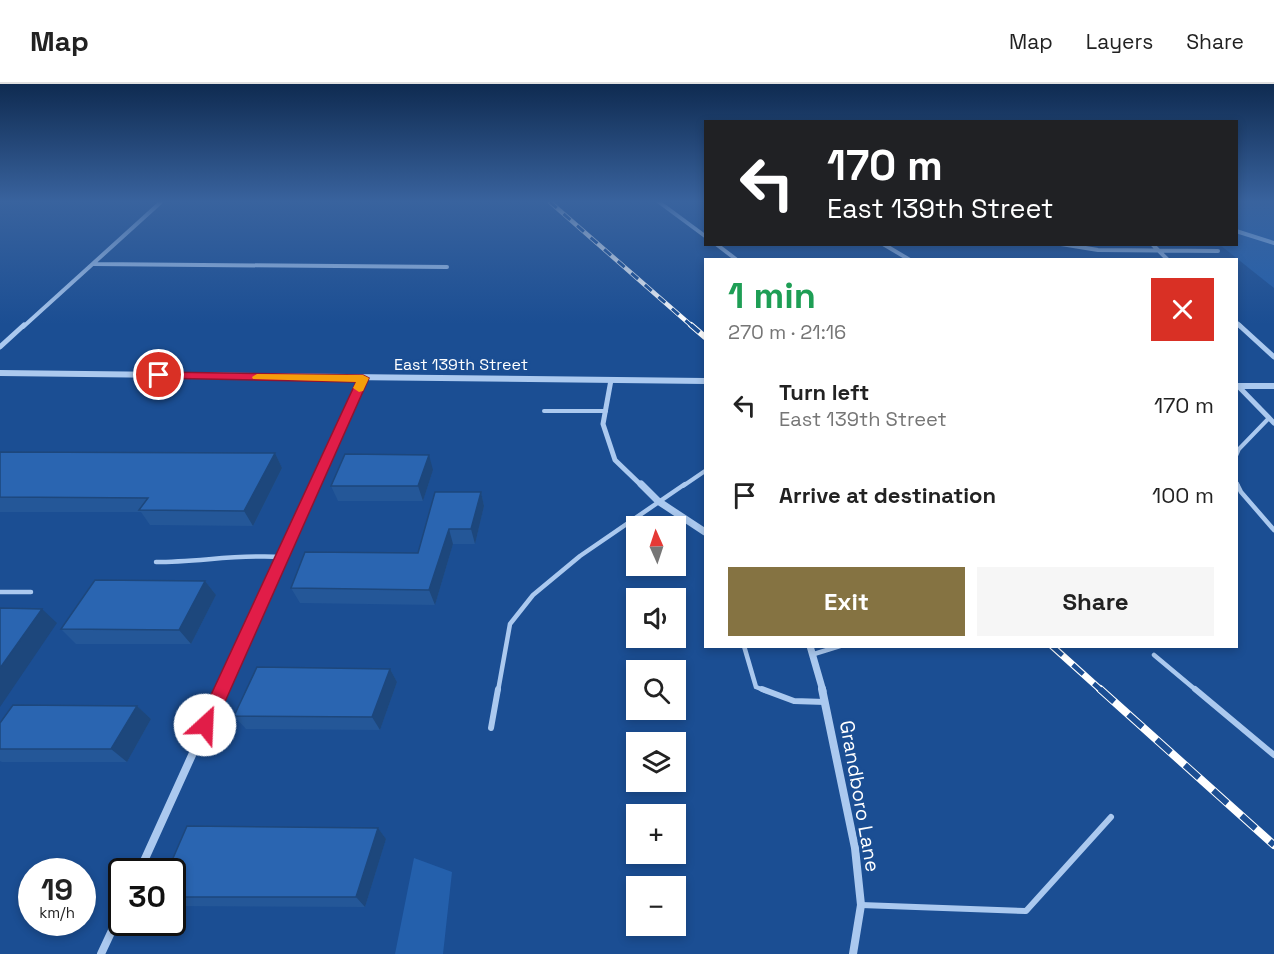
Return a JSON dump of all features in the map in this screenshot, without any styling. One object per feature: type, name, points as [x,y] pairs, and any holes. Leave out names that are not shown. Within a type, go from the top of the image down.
[{"type":"street","points":[[0,347],[117,243]]},
{"type":"street","points":[[719,246],[734,258]]},
{"type":"street","points":[[886,246],[907,258]]},
{"type":"street","points":[[1073,246],[1098,250],[1218,251]]},
{"type":"street","points":[[1154,246],[1166,258]]},
{"type":"street","points":[[94,264],[447,267]]},
{"type":"street","points":[[1238,324],[1274,357]]},
{"type":"street","name":"East 139th Street","points":[[0,373],[704,381]]},
{"type":"street","points":[[145,858],[363,378]]},
{"type":"street","points":[[611,380],[603,424],[615,460],[658,501],[704,531]]},
{"type":"street","points":[[1238,386],[1274,386]]},
{"type":"street","points":[[1238,387],[1274,423]]},
{"type":"street","name":"Grandboro Lane","points":[[812,650],[855,848],[861,905],[853,954]]},
{"type":"street","points":[[101,954],[109,936]]},
{"type":"lane","points":[[544,411],[606,411]]},
{"type":"lane","points":[[1238,451],[1269,418]]},
{"type":"lane","points":[[491,728],[510,624],[541,589],[580,556],[704,472]]},
{"type":"lane","points":[[1238,486],[1274,530]]},
{"type":"lane","points":[[156,562],[197,562],[249,555],[282,557]]},
{"type":"lane","points":[[0,592],[31,592]]},
{"type":"lane","points":[[745,648],[756,687],[794,701],[825,702]]},
{"type":"lane","points":[[1154,655],[1274,755]]},
{"type":"lane","points":[[861,905],[1026,910],[1111,817]]},
{"type":"shaded area","points":[[1238,243],[1274,243],[1274,288],[1238,258],[1221,246],[1238,246]]},
{"type":"shaded area","points":[[414,858],[452,872],[443,954],[395,954]]},
{"type":"building","points":[[0,452],[275,453],[244,511],[139,510],[148,498],[0,497]]},
{"type":"building","points":[[345,454],[429,455],[418,486],[331,486]]},
{"type":"building","points":[[435,492],[481,492],[471,529],[449,529],[429,590],[291,588],[305,552],[418,553]]},
{"type":"building","points":[[95,580],[205,581],[179,630],[61,629]]},
{"type":"building","points":[[0,608],[42,609],[0,668]]},
{"type":"building","points":[[257,667],[390,669],[372,717],[234,716]]},
{"type":"building","points":[[13,705],[137,706],[111,749],[0,749],[0,723]]},
{"type":"building","points":[[187,826],[378,828],[356,897],[186,897],[186,858],[173,858]]},
{"type":"railway","points":[[596,243],[693,327]]},
{"type":"railway","points":[[691,325],[704,336]]},
{"type":"railway","points":[[1054,648],[1102,691]]},
{"type":"railway","points":[[1100,689],[1274,845]]},
{"type":"slow traffic","points":[[257,377],[363,378],[359,388]]},
{"type":"route","points":[[159,375],[363,378],[205,725]]}]
